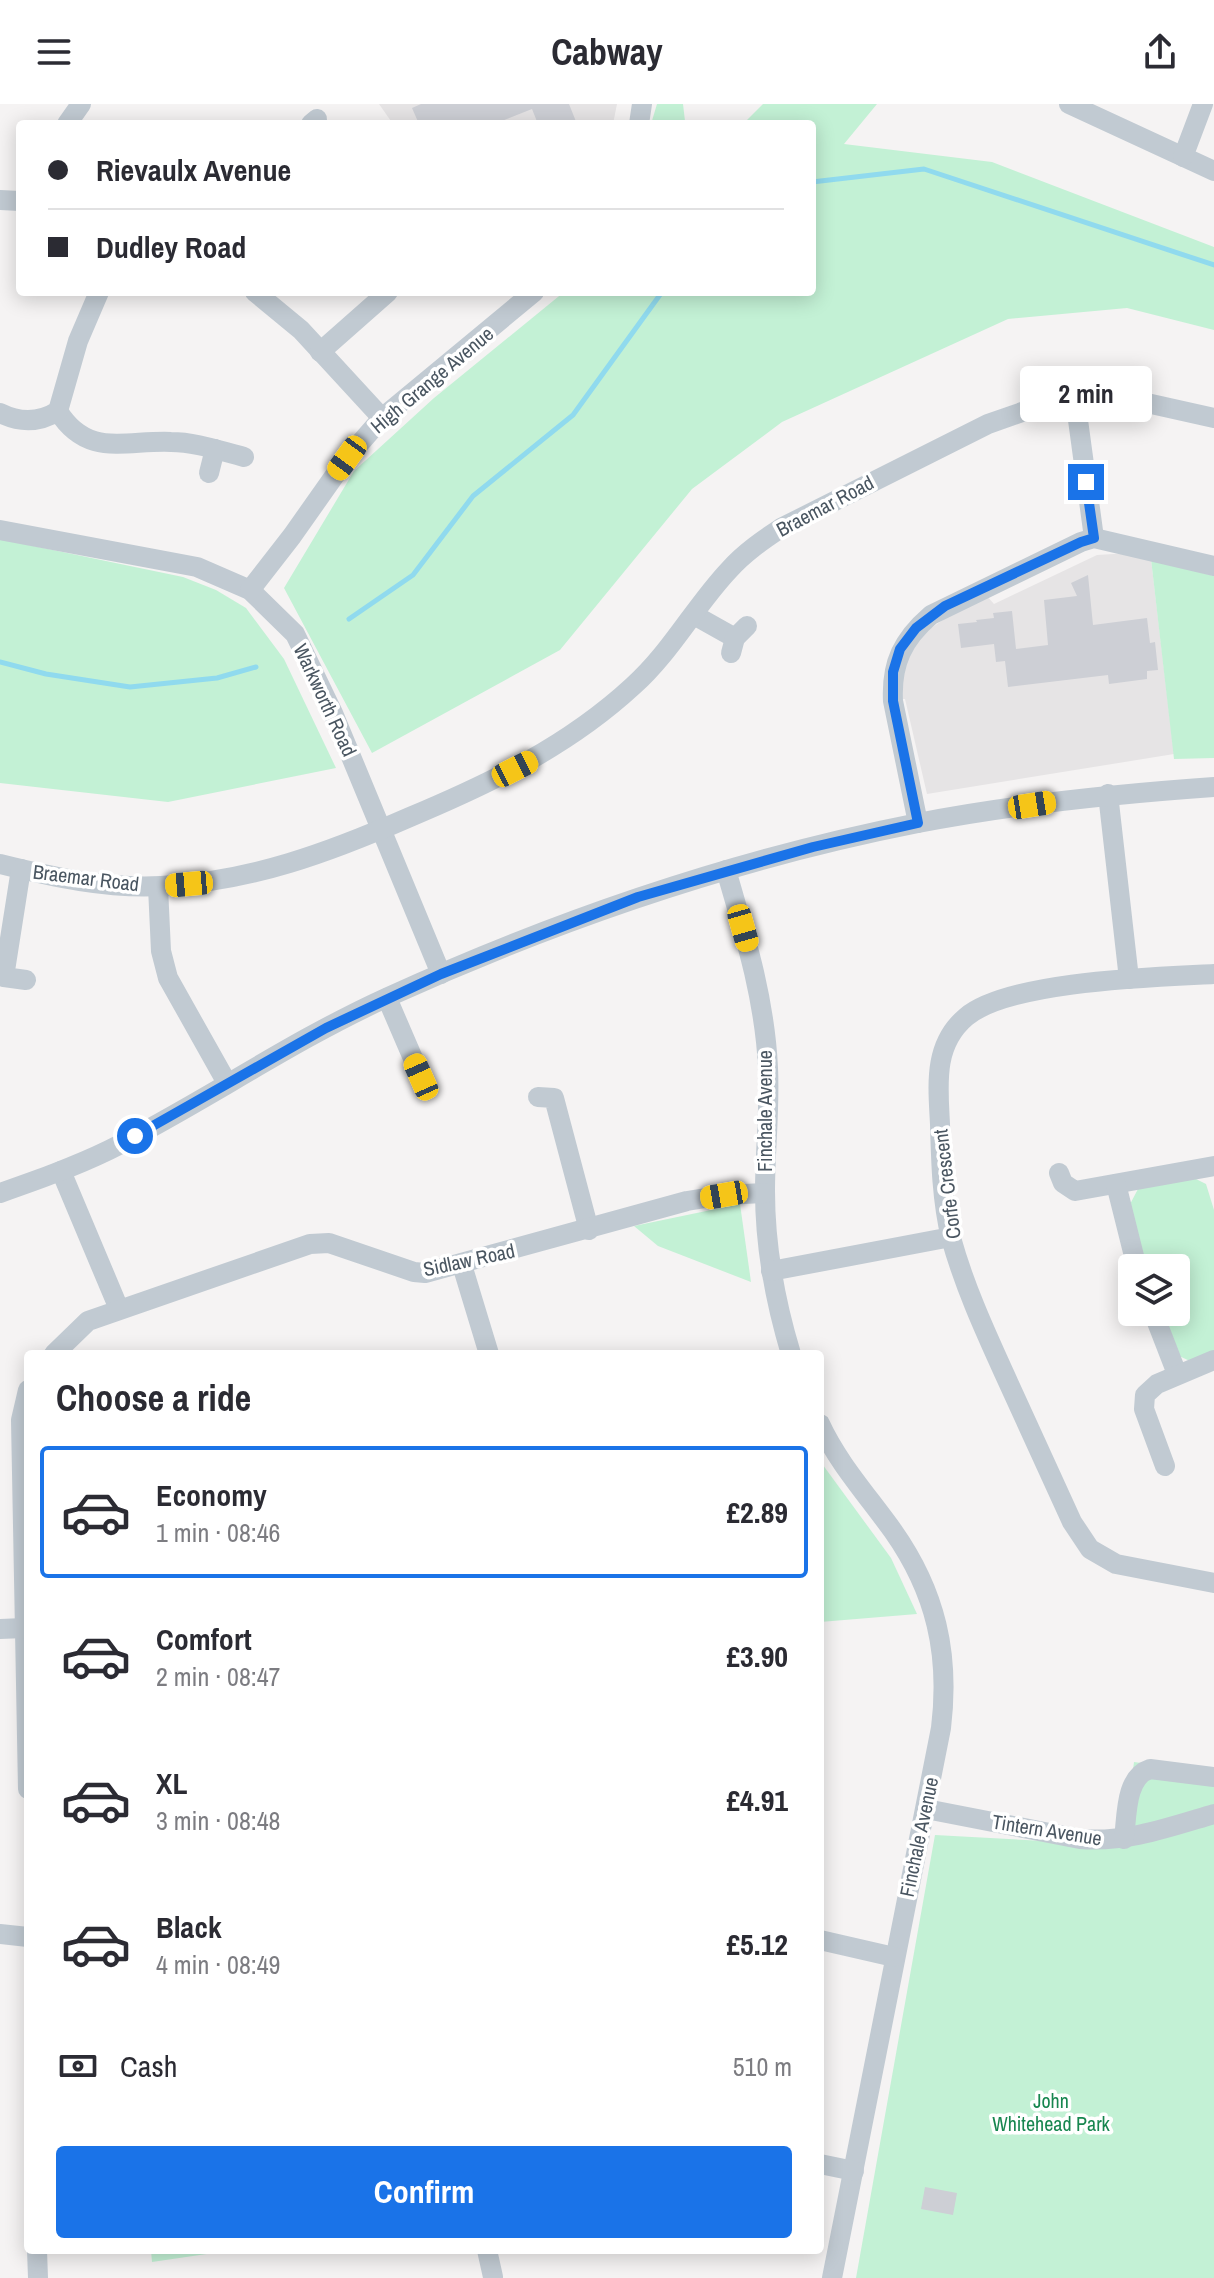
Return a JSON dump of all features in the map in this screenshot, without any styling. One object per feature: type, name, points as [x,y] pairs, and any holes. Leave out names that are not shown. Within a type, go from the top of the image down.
[{"type":"street","points":[[1069,104],[1214,171]]},
{"type":"street","points":[[1183,157],[1203,104]]},
{"type":"street","points":[[0,413],[23,421],[49,417],[58,411],[78,341],[97,296]]},
{"type":"street","points":[[260,296],[301,330],[382,418]]},
{"type":"street","points":[[320,352],[383,296]]},
{"type":"street","name":"High Grange Avenue","points":[[250,590],[347,458],[382,418],[529,296]]},
{"type":"street","name":"Braemar Road","points":[[0,864],[90,883],[158,887],[219,881],[299,862],[465,794],[540,757],[581,730],[635,685],[667,651],[729,570],[781,528],[988,424],[1022,411],[1075,398],[1120,397],[1214,418]]},
{"type":"street","points":[[1075,398],[1094,538]]},
{"type":"street","points":[[58,411],[66,424],[87,440],[106,444],[171,442],[244,457]]},
{"type":"street","points":[[209,473],[215,449]]},
{"type":"street","name":"Warkworth Road","points":[[0,530],[197,567],[250,590],[295,634],[333,713],[441,974]]},
{"type":"street","points":[[918,823],[893,701],[893,672],[900,649],[916,628],[945,606],[1094,538],[1214,566]]},
{"type":"street","points":[[694,615],[738,639]]},
{"type":"street","points":[[0,1193],[61,1171],[135,1136],[282,1051],[387,998],[638,897],[726,870],[918,823],[1108,794],[1214,787]]},
{"type":"street","points":[[1108,794],[1129,979]]},
{"type":"street","points":[[21,869],[4,977],[26,980]]},
{"type":"street","name":"Finchale Avenue","points":[[726,870],[751,957],[764,1028],[769,1105],[765,1193],[771,1271],[777,1307],[790,1350]]},
{"type":"street","points":[[158,887],[161,951],[168,978],[227,1083]]},
{"type":"street","name":"Corfe Crescent","points":[[1214,974],[1129,979],[999,999],[976,1010],[957,1027],[940,1058],[937,1079],[942,1174],[951,1237],[969,1296],[1072,1522],[1090,1549],[1116,1564],[1214,1583]]},
{"type":"street","points":[[387,998],[421,1077]]},
{"type":"street","points":[[538,1097],[554,1098],[589,1230]]},
{"type":"street","points":[[61,1171],[119,1309]]},
{"type":"street","points":[[1059,1173],[1063,1183],[1075,1191],[1212,1172]]},
{"type":"street","points":[[1116,1184],[1134,1254]]},
{"type":"street","name":"Sidlaw Road","points":[[58,1350],[88,1321],[320,1242],[425,1273],[687,1201],[765,1193]]},
{"type":"street","points":[[771,1271],[951,1237]]},
{"type":"street","points":[[462,1265],[488,1350]]},
{"type":"street","points":[[1158,1326],[1177,1374]]},
{"type":"street","points":[[1165,1466],[1144,1409],[1145,1395],[1157,1384],[1214,1360]]},
{"type":"street","points":[[24,1407],[21,1420],[24,1511]]},
{"type":"street","name":"Finchale Avenue","points":[[824,1430],[852,1476],[913,1561],[936,1617],[945,1670],[945,1696],[926,1809],[832,2278]]},
{"type":"street","points":[[0,1629],[24,1628]]},
{"type":"street","points":[[1124,1839],[1133,1781],[1140,1772],[1150,1769],[1214,1777]]},
{"type":"street","name":"Tintern Avenue","points":[[926,1809],[1080,1839],[1124,1839],[1214,1814]]},
{"type":"street","points":[[0,1934],[24,1937]]},
{"type":"street","points":[[824,1941],[894,1957]]},
{"type":"street","points":[[824,2165],[854,2171]]},
{"type":"street","points":[[37,2254],[38,2278]]},
{"type":"street","points":[[488,2254],[493,2277]]},
{"type":"shaded area","points":[[379,104],[617,104],[614,120],[390,120]]},
{"type":"shaded area","points":[[1130,553],[1151,559],[1174,754],[927,794],[905,699],[901,699],[904,667],[913,647],[927,631],[960,608],[986,595],[994,604],[1097,555]]},
{"type":"green space","points":[[657,104],[683,104],[685,120],[652,120]]},
{"type":"green space","points":[[763,104],[877,104],[844,144],[992,162],[1214,247],[1214,330],[1127,308],[1008,319],[782,422],[692,489],[560,650],[372,753],[284,588],[354,471],[434,398],[559,296],[816,296],[816,120],[747,120]]},
{"type":"green space","points":[[0,539],[183,577],[216,590],[246,608],[284,659],[336,768],[168,802],[0,783]]},
{"type":"green space","points":[[1151,559],[1214,576],[1214,758],[1174,759]]},
{"type":"green space","points":[[1192,1177],[1206,1184],[1214,1210],[1214,1353],[1192,1362],[1177,1355],[1166,1326],[1190,1326],[1190,1254],[1140,1254],[1128,1208],[1138,1189]]},
{"type":"green space","points":[[740,1204],[751,1282],[658,1246],[634,1226]]},
{"type":"green space","points":[[824,1466],[891,1558],[917,1614],[824,1622]]},
{"type":"green space","name":"John Whitehead Park","points":[[1134,1762],[1214,1773],[1214,2278],[856,2278],[935,1835],[1119,1845],[1124,1839]]},
{"type":"green space","points":[[151,2254],[207,2254],[152,2262]]},
{"type":"building","points":[[421,104],[569,104],[575,120],[536,120],[532,109],[504,120],[417,120],[412,108]]},
{"type":"building","points":[[1088,575],[1093,625],[1147,618],[1150,643],[1155,642],[1158,670],[1147,671],[1147,679],[1109,684],[1108,675],[1008,687],[1005,661],[996,662],[994,644],[961,648],[958,624],[994,618],[993,613],[1012,611],[1016,649],[1048,645],[1044,600],[1077,596],[1071,583]]},
{"type":"building","points":[[925,2187],[957,2193],[953,2215],[921,2209]]},
{"type":"waterway","points":[[816,182],[924,169],[1214,265]]},
{"type":"waterway","points":[[349,619],[413,575],[473,496],[573,415],[659,296]]},
{"type":"waterway","points":[[0,662],[46,674],[130,687],[217,678],[256,667]]},
{"type":"route","points":[[135,1136],[348,1016],[562,925],[726,870],[918,823],[893,701],[893,672],[900,649],[916,628],[945,606],[1094,538],[1086,482]]}]
